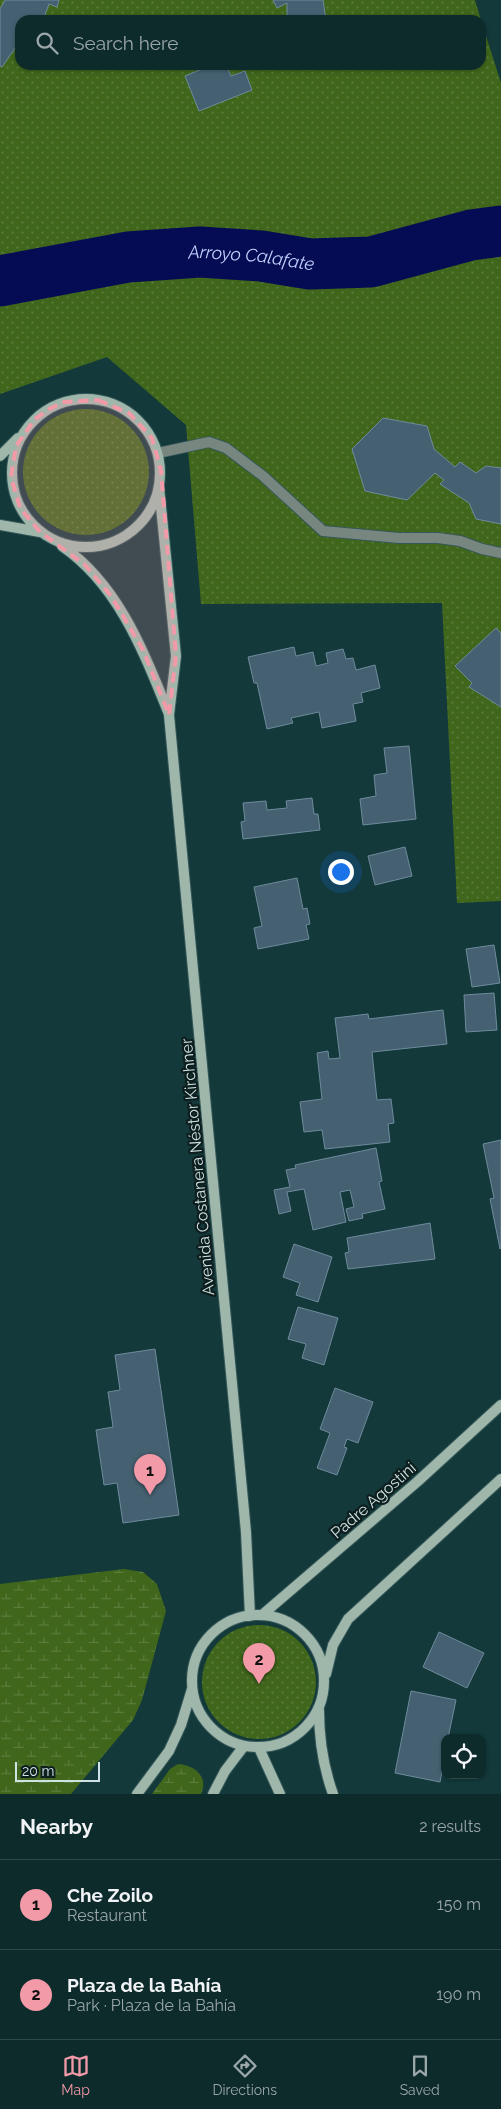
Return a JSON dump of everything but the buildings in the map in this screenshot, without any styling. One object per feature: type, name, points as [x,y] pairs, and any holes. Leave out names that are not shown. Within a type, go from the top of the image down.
[{"type":"main road","name":"Avenida Costanera Néstor Kirchner","points":[[0,456],[35,419],[48,409],[64,402],[81,399],[98,400],[114,404],[129,412],[142,424],[152,438],[158,453],[161,470],[159,487],[155,502],[148,515],[138,527],[119,540],[98,547],[82,548],[53,540]]},
{"type":"main road","name":"Avenida Costanera Néstor Kirchner","points":[[24,432],[16,446],[12,461],[11,478],[14,493],[24,515],[40,532],[85,565],[111,596],[143,650],[169,715]]},
{"type":"main road","name":"Avenida Costanera Néstor Kirchner","points":[[159,487],[176,656],[169,715],[246,1532],[250,1616]]},
{"type":"main road","name":"Avenida Costanera Néstor Kirchner","points":[[0,525],[40,532]]},
{"type":"main road","name":"Padre Agostini","points":[[262,1615],[418,1482],[501,1405]]},
{"type":"main road","points":[[192,1688],[200,1714],[219,1735],[244,1746],[259,1748],[274,1746],[288,1741],[311,1722],[319,1709],[324,1695],[325,1680],[333,1645],[348,1619],[501,1480]]},
{"type":"main road","points":[[137,1794],[169,1752],[181,1726],[192,1688],[194,1663],[206,1640],[226,1624],[250,1616],[262,1615],[289,1623],[311,1641],[318,1652],[325,1680]]},
{"type":"main road","points":[[319,1709],[321,1755],[333,1794]]},
{"type":"main road","points":[[212,1794],[225,1771],[244,1746]]},
{"type":"main road","points":[[259,1748],[280,1794]]},
{"type":"street","points":[[158,453],[209,442],[226,448],[263,476],[323,531],[399,538],[438,538],[460,541],[482,550],[501,553]]},
{"type":"highlighted area","points":[[98,400],[129,413],[152,438],[161,470],[176,656],[169,715],[143,650],[111,596],[85,565],[40,532],[20,508],[11,477],[16,446],[35,419],[49,409],[64,402]]},
{"type":"green space","points":[[0,0],[475,0],[480,15],[15,15],[15,70],[486,70],[486,35],[501,83],[501,901],[457,903],[442,603],[201,604],[186,425],[107,357],[0,394]]},
{"type":"green space","points":[[86,409],[110,414],[121,419],[131,427],[139,437],[144,448],[149,472],[144,496],[139,507],[131,517],[121,525],[110,530],[86,535],[62,530],[51,525],[41,517],[33,507],[28,496],[23,472],[28,448],[33,437],[41,427],[51,419],[62,414]]},
{"type":"green space","points":[[124,1569],[143,1572],[157,1584],[166,1611],[142,1700],[133,1720],[71,1794],[0,1794],[0,1584]]},
{"type":"green space","points":[[259,1625],[281,1630],[299,1642],[311,1660],[316,1682],[311,1704],[299,1722],[281,1734],[259,1739],[237,1734],[219,1722],[207,1704],[202,1682],[207,1660],[219,1642],[237,1630]]},
{"type":"green space","points":[[178,1764],[195,1769],[199,1773],[203,1782],[201,1794],[152,1794],[170,1769]]},
{"type":"waterway","name":"Arroyo Calafate","points":[[0,281],[128,257],[200,252],[261,256],[310,264],[371,262],[471,235],[501,231]]},
{"type":"place","name":"Che Zoilo","points":[[150,1495]]},
{"type":"place","name":"Plaza de la Bahía","points":[[259,1684]]}]
